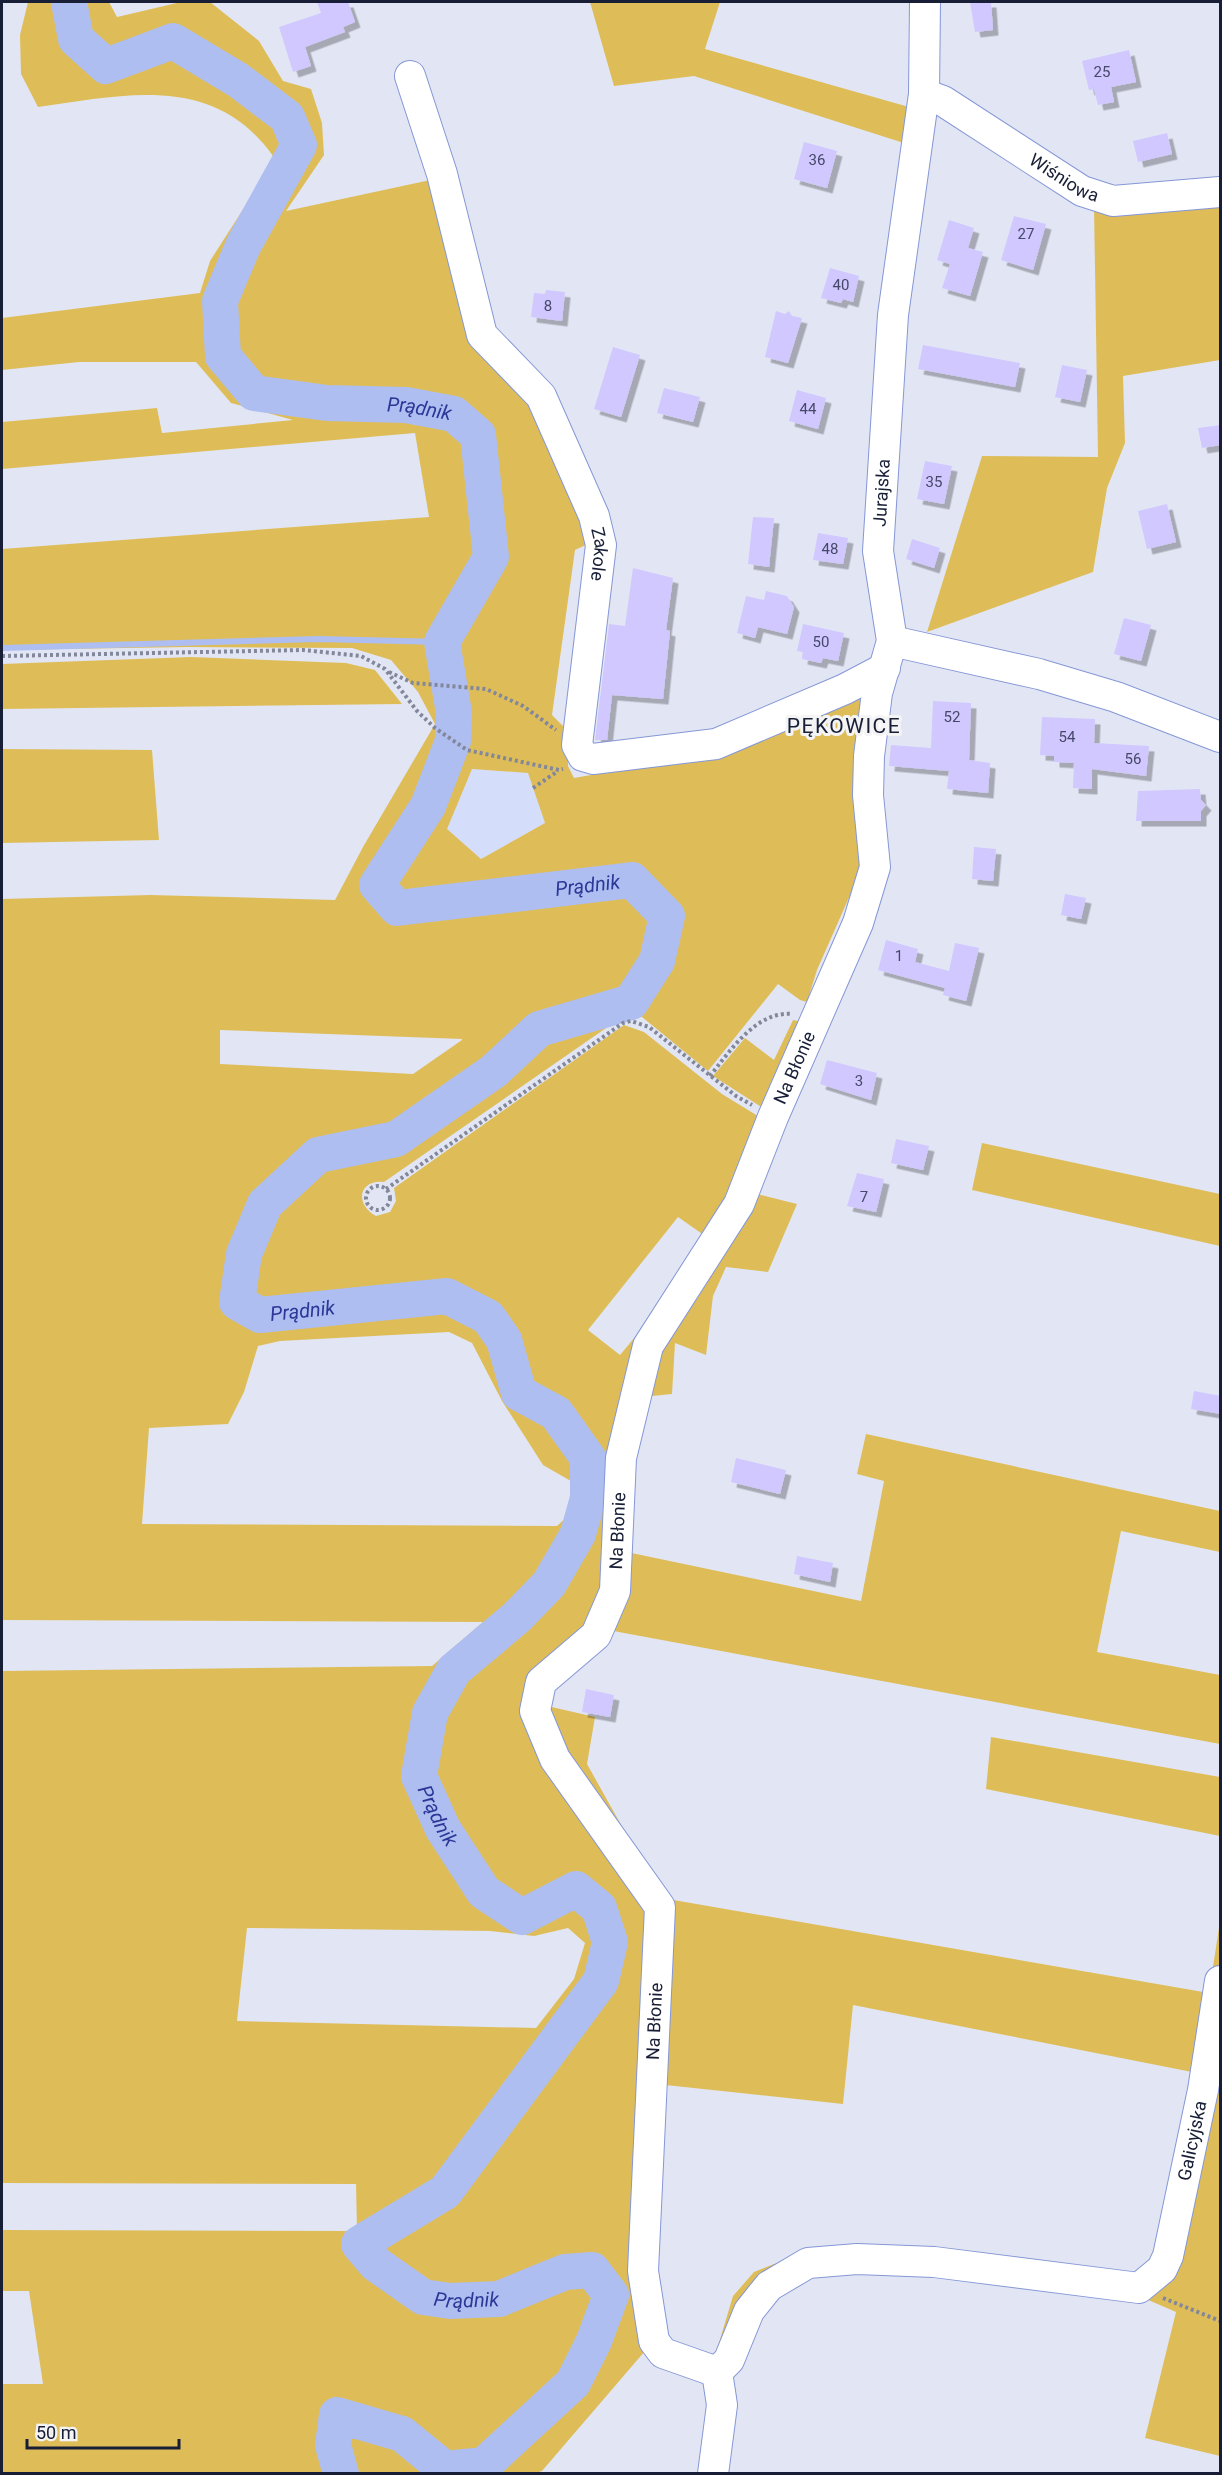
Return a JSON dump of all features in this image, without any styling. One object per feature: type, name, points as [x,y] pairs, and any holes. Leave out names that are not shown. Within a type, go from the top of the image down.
[{"type":"street","name":"Jurajska","points":[[888,654],[878,551],[880,506],[893,315],[924,94],[925,2]]},
{"type":"street","name":"Zakole","points":[[410,76],[442,174],[482,335],[541,396],[594,516],[601,545],[573,757]]},
{"type":"street","name":"Wiśniowa","points":[[924,94],[943,100],[1082,191],[1113,201],[1221,192]]},
{"type":"street","points":[[573,757],[593,759],[716,744],[845,689],[888,654],[1039,674],[1116,697],[1221,737]]},
{"type":"street","name":"Na Błonie","points":[[717,2372],[663,2353],[654,2341],[643,2271],[660,1906],[555,1759],[535,1710],[541,1682],[596,1635],[615,1591],[621,1458],[648,1346],[739,1204],[773,1117],[858,923],[875,867],[868,795],[868,756],[877,693],[888,654]]},
{"type":"street","name":"Galicyjska","points":[[1139,2288],[1162,2269],[1168,2256],[1203,2090],[1221,1980]]},
{"type":"street","points":[[713,2474],[722,2405],[717,2372],[729,2361],[749,2312],[769,2286],[808,2263],[857,2259],[934,2262],[1139,2288]]},
{"type":"path","points":[[2,656],[303,650],[361,656],[377,662],[388,672],[417,711],[435,728],[467,750],[573,757]]},
{"type":"path","points":[[388,672],[413,683],[486,689],[511,699],[573,757]]},
{"type":"path","points":[[533,788],[573,757]]},
{"type":"path","points":[[710,1076],[742,1035],[780,1013],[818,1017]]},
{"type":"path","points":[[386,1189],[390,1196],[387,1206],[380,1210],[369,1206],[366,1199],[369,1191],[375,1187],[386,1189],[623,1023],[632,1021],[649,1027],[736,1096],[773,1117]]},
{"type":"path","points":[[1139,2288],[1221,2321]]},
{"type":"shaded area","points":[[28,2],[109,2],[117,17],[181,2],[210,2],[259,41],[283,81],[311,89],[322,123],[324,155],[286,211],[435,179],[475,335],[535,408],[592,542],[575,550],[552,715],[568,731],[568,766],[574,778],[721,752],[861,693],[870,701],[862,868],[817,970],[807,1002],[800,1000],[778,984],[708,1071],[642,1017],[622,1017],[384,1182],[369,1184],[362,1193],[364,1205],[376,1216],[390,1212],[396,1201],[394,1188],[624,1025],[644,1032],[722,1094],[766,1121],[708,1238],[678,1217],[588,1330],[620,1355],[660,1307],[604,1594],[591,1625],[523,1705],[652,1905],[645,2351],[542,2471],[536,2473],[2,2473],[2,2384],[43,2384],[29,2291],[2,2291],[2,2230],[357,2231],[356,2184],[2,2183],[2,1671],[432,1666],[483,1622],[2,1620],[2,899],[150,895],[335,900],[363,847],[435,724],[418,692],[391,660],[352,648],[188,647],[2,650],[2,549],[429,517],[415,433],[2,469],[2,422],[157,408],[162,433],[293,420],[231,403],[196,362],[79,362],[2,370],[2,318],[200,293],[210,261],[260,183],[273,156],[250,130],[224,112],[196,101],[166,96],[135,95],[38,107],[21,74],[20,35]],"holes":[[[472,769],[528,773],[545,823],[481,859],[447,829]],[[220,1030],[462,1039],[413,1074],[220,1064]],[[449,1332],[472,1343],[502,1401],[543,1465],[576,1484],[572,1512],[557,1526],[142,1524],[149,1428],[228,1424],[244,1392],[258,1346],[280,1341]],[[247,1928],[490,1931],[534,1936],[568,1928],[585,1943],[574,1979],[536,2028],[237,2021]]]},
{"type":"shaded area","points":[[590,2],[720,2],[705,49],[916,109],[907,144],[694,76],[614,86]]},
{"type":"shaded area","points":[[1220,198],[1220,360],[1123,376],[1125,443],[1107,488],[1093,572],[927,632],[982,456],[1098,457],[1094,206]]},
{"type":"shaded area","points":[[191,657],[346,663],[375,670],[402,704],[2,709],[2,664]]},
{"type":"shaded area","points":[[2,749],[152,750],[159,840],[2,843]]},
{"type":"shaded area","points":[[472,769],[528,773],[545,823],[481,859],[446,829]]},
{"type":"shaded area","points":[[793,1020],[809,1023],[769,1112],[713,1076],[745,1038],[774,1060]]},
{"type":"shaded area","points":[[982,1143],[1220,1194],[1220,1246],[972,1190]]},
{"type":"shaded area","points":[[753,1193],[797,1204],[768,1272],[726,1267],[713,1296],[706,1355],[675,1343],[672,1394],[642,1397],[658,1349]]},
{"type":"shaded area","points":[[866,1434],[1220,1511],[1220,1552],[1121,1531],[1097,1652],[1220,1675],[1220,1744],[608,1630],[622,1551],[861,1601],[884,1481],[857,1474]]},
{"type":"shaded area","points":[[543,1705],[595,1717],[587,1764],[662,1898],[1209,1993],[1220,1921],[1220,2456],[1145,2438],[1176,2312],[1139,2296],[962,2272],[836,2273],[795,2281],[715,2356],[733,2296],[754,2272],[812,2249],[1136,2281],[1156,2271],[1197,2073],[853,2005],[843,2104],[656,2084],[666,1924],[560,1756]]},
{"type":"shaded area","points":[[991,1737],[1220,1777],[1220,1836],[986,1789]]},
{"type":"building","points":[[317,2],[348,2],[355,22],[343,27],[345,32],[305,47],[311,66],[293,72],[279,27],[321,13]]},
{"type":"building","points":[[970,2],[991,2],[993,30],[975,32]]},
{"type":"building","points":[[1129,50],[1136,82],[1111,87],[1114,102],[1098,105],[1094,89],[1089,90],[1082,61]]},
{"type":"building","points":[[1167,133],[1172,154],[1138,162],[1133,141]]},
{"type":"building","points":[[804,142],[837,151],[827,188],[794,179]]},
{"type":"building","points":[[1014,216],[1046,224],[1033,270],[1001,260]]},
{"type":"building","points":[[949,220],[974,228],[968,248],[983,252],[970,296],[942,288],[950,264],[937,260]]},
{"type":"building","points":[[830,268],[859,276],[853,302],[843,299],[841,303],[821,298]]},
{"type":"building","points":[[546,290],[565,292],[562,321],[531,317],[534,293],[545,294]]},
{"type":"building","points":[[776,311],[785,314],[789,311],[792,316],[802,318],[788,363],[765,357]]},
{"type":"building","points":[[923,345],[1020,363],[1015,387],[918,369]]},
{"type":"building","points":[[613,347],[640,355],[621,417],[594,409]]},
{"type":"building","points":[[1062,365],[1087,370],[1080,402],[1055,397]]},
{"type":"building","points":[[664,388],[700,397],[693,422],[657,413]]},
{"type":"building","points":[[797,390],[826,398],[818,429],[789,421]]},
{"type":"building","points":[[1221,425],[1221,445],[1202,448],[1198,428]]},
{"type":"building","points":[[925,461],[952,466],[944,504],[917,499]]},
{"type":"building","points":[[1167,504],[1176,542],[1147,549],[1138,511]]},
{"type":"building","points":[[753,517],[774,518],[769,567],[748,564]]},
{"type":"building","points":[[818,533],[848,538],[843,564],[813,560]]},
{"type":"building","points":[[912,539],[940,548],[934,568],[906,559]]},
{"type":"building","points":[[633,568],[673,578],[666,630],[670,631],[663,699],[612,695],[607,740],[595,740],[609,624],[625,626]]},
{"type":"building","points":[[766,591],[787,596],[794,607],[787,634],[758,627],[755,638],[737,633],[746,596],[764,600]]},
{"type":"building","points":[[1124,618],[1151,625],[1141,661],[1114,654]]},
{"type":"building","points":[[803,624],[844,633],[838,661],[823,658],[821,663],[802,659],[803,652],[797,651]]},
{"type":"building","points":[[933,701],[971,703],[969,760],[990,763],[988,793],[947,789],[949,771],[889,766],[891,745],[931,748]]},
{"type":"building","points":[[1042,717],[1095,719],[1094,743],[1149,746],[1146,776],[1092,769],[1092,789],[1073,788],[1074,763],[1054,762],[1054,756],[1040,755]]},
{"type":"building","points":[[1200,789],[1201,800],[1206,805],[1201,811],[1201,821],[1136,821],[1138,791]]},
{"type":"building","points":[[974,847],[996,849],[993,881],[972,879]]},
{"type":"building","points":[[1065,894],[1086,898],[1081,919],[1061,915]]},
{"type":"building","points":[[886,940],[918,949],[915,962],[949,971],[955,943],[979,948],[966,1001],[943,995],[945,988],[878,970]]},
{"type":"building","points":[[827,1060],[877,1073],[871,1100],[820,1084]]},
{"type":"building","points":[[896,1139],[929,1146],[923,1170],[891,1163]]},
{"type":"building","points":[[857,1173],[884,1179],[876,1212],[847,1206]]},
{"type":"building","points":[[1194,1391],[1221,1396],[1221,1414],[1191,1409]]},
{"type":"building","points":[[736,1458],[786,1470],[780,1494],[731,1482]]},
{"type":"building","points":[[797,1556],[833,1563],[830,1582],[794,1574]]},
{"type":"building","points":[[586,1689],[614,1695],[610,1717],[582,1712]]},
{"type":"waterway","name":"Prądnik","points":[[69,2],[76,39],[106,66],[173,41],[238,80],[287,117],[299,145],[243,246],[220,301],[223,356],[254,393],[327,403],[406,405],[454,414],[478,435],[491,557],[442,642],[454,713],[453,741],[428,806],[377,885],[397,908],[632,880],[667,916],[657,961],[631,1002],[539,1029],[494,1071],[396,1139],[318,1155],[265,1204],[244,1254],[237,1302],[260,1315],[447,1296],[488,1317],[504,1340],[519,1393],[556,1413],[588,1458],[588,1498],[578,1534],[549,1584],[517,1617],[454,1670],[430,1713],[419,1776],[443,1829],[484,1892],[522,1917],[576,1889],[599,1908],[610,1942],[601,1981],[445,2192],[359,2244],[376,2264],[423,2297],[450,2301],[499,2299],[565,2272],[592,2270],[611,2295],[594,2341],[573,2383],[484,2465],[445,2469],[402,2434],[337,2415],[333,2445],[341,2474]]},
{"type":"waterway","points":[[2,648],[319,639],[442,642]]},
{"type":"district","name":"PĘKOWICE","points":[[844,726]]}]
